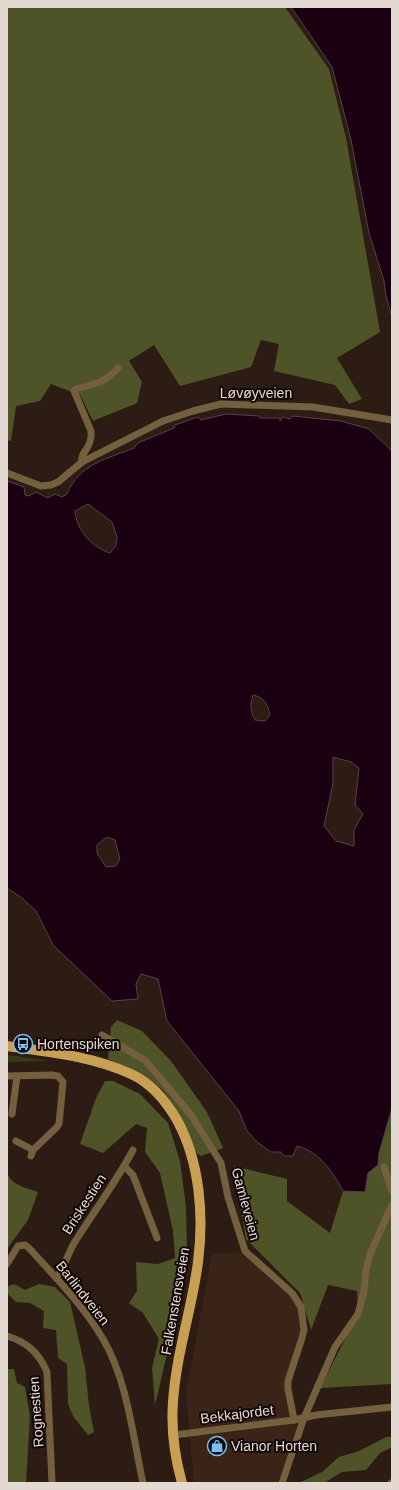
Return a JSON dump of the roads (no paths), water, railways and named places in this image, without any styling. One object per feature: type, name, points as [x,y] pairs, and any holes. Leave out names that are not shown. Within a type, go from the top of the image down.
[{"type":"main road","name":"Falkenstensveien","points":[[7,1046],[68,1055],[109,1066],[131,1074],[144,1082],[163,1099],[171,1110],[183,1133],[193,1161],[197,1183],[200,1223],[198,1261],[175,1383],[173,1403],[174,1436],[182,1483]]},
{"type":"main road","name":"Falkenstensveien","points":[[7,1053],[102,1067],[109,1066]]},
{"type":"street","name":"Løvøyveien","points":[[82,462],[82,457],[90,445],[92,438],[91,432],[74,391],[76,389],[99,383],[110,378],[118,368]]},
{"type":"street","name":"Løvøyveien","points":[[7,473],[41,486],[51,485],[58,482],[82,462],[163,421],[221,404],[313,407],[392,420]]},
{"type":"street","name":"Gamleveien","points":[[102,1035],[146,1061],[191,1115],[221,1163],[228,1197],[247,1255],[292,1293],[301,1306],[302,1338],[288,1381],[288,1389],[294,1420]]},
{"type":"street","points":[[7,1076],[52,1075],[58,1076],[63,1082],[59,1124],[56,1128],[32,1153],[16,1142]]},
{"type":"street","points":[[12,1114],[17,1076]]},
{"type":"street","name":"Briskestien","points":[[56,1278],[64,1266],[77,1239],[133,1150]]},
{"type":"street","name":"Briskestien","points":[[124,1166],[133,1175],[157,1238]]},
{"type":"street","points":[[384,1166],[392,1191]]},
{"type":"street","points":[[282,1483],[304,1418],[335,1347],[358,1314],[364,1291],[366,1271],[370,1254],[392,1205]]},
{"type":"street","name":"Barlindveien","points":[[7,1264],[18,1246],[25,1245],[73,1298],[97,1330],[114,1363],[124,1398],[142,1483]]},
{"type":"street","name":"Rognestien","points":[[7,1336],[27,1344],[43,1363],[47,1372],[52,1483]]},
{"type":"street","name":"Bekkajordet","points":[[174,1436],[392,1407]]},
{"type":"place","name":"Hortenspiken","points":[[23,1044]]},
{"type":"place","name":"Vianor Horten","points":[[217,1446]]}]
